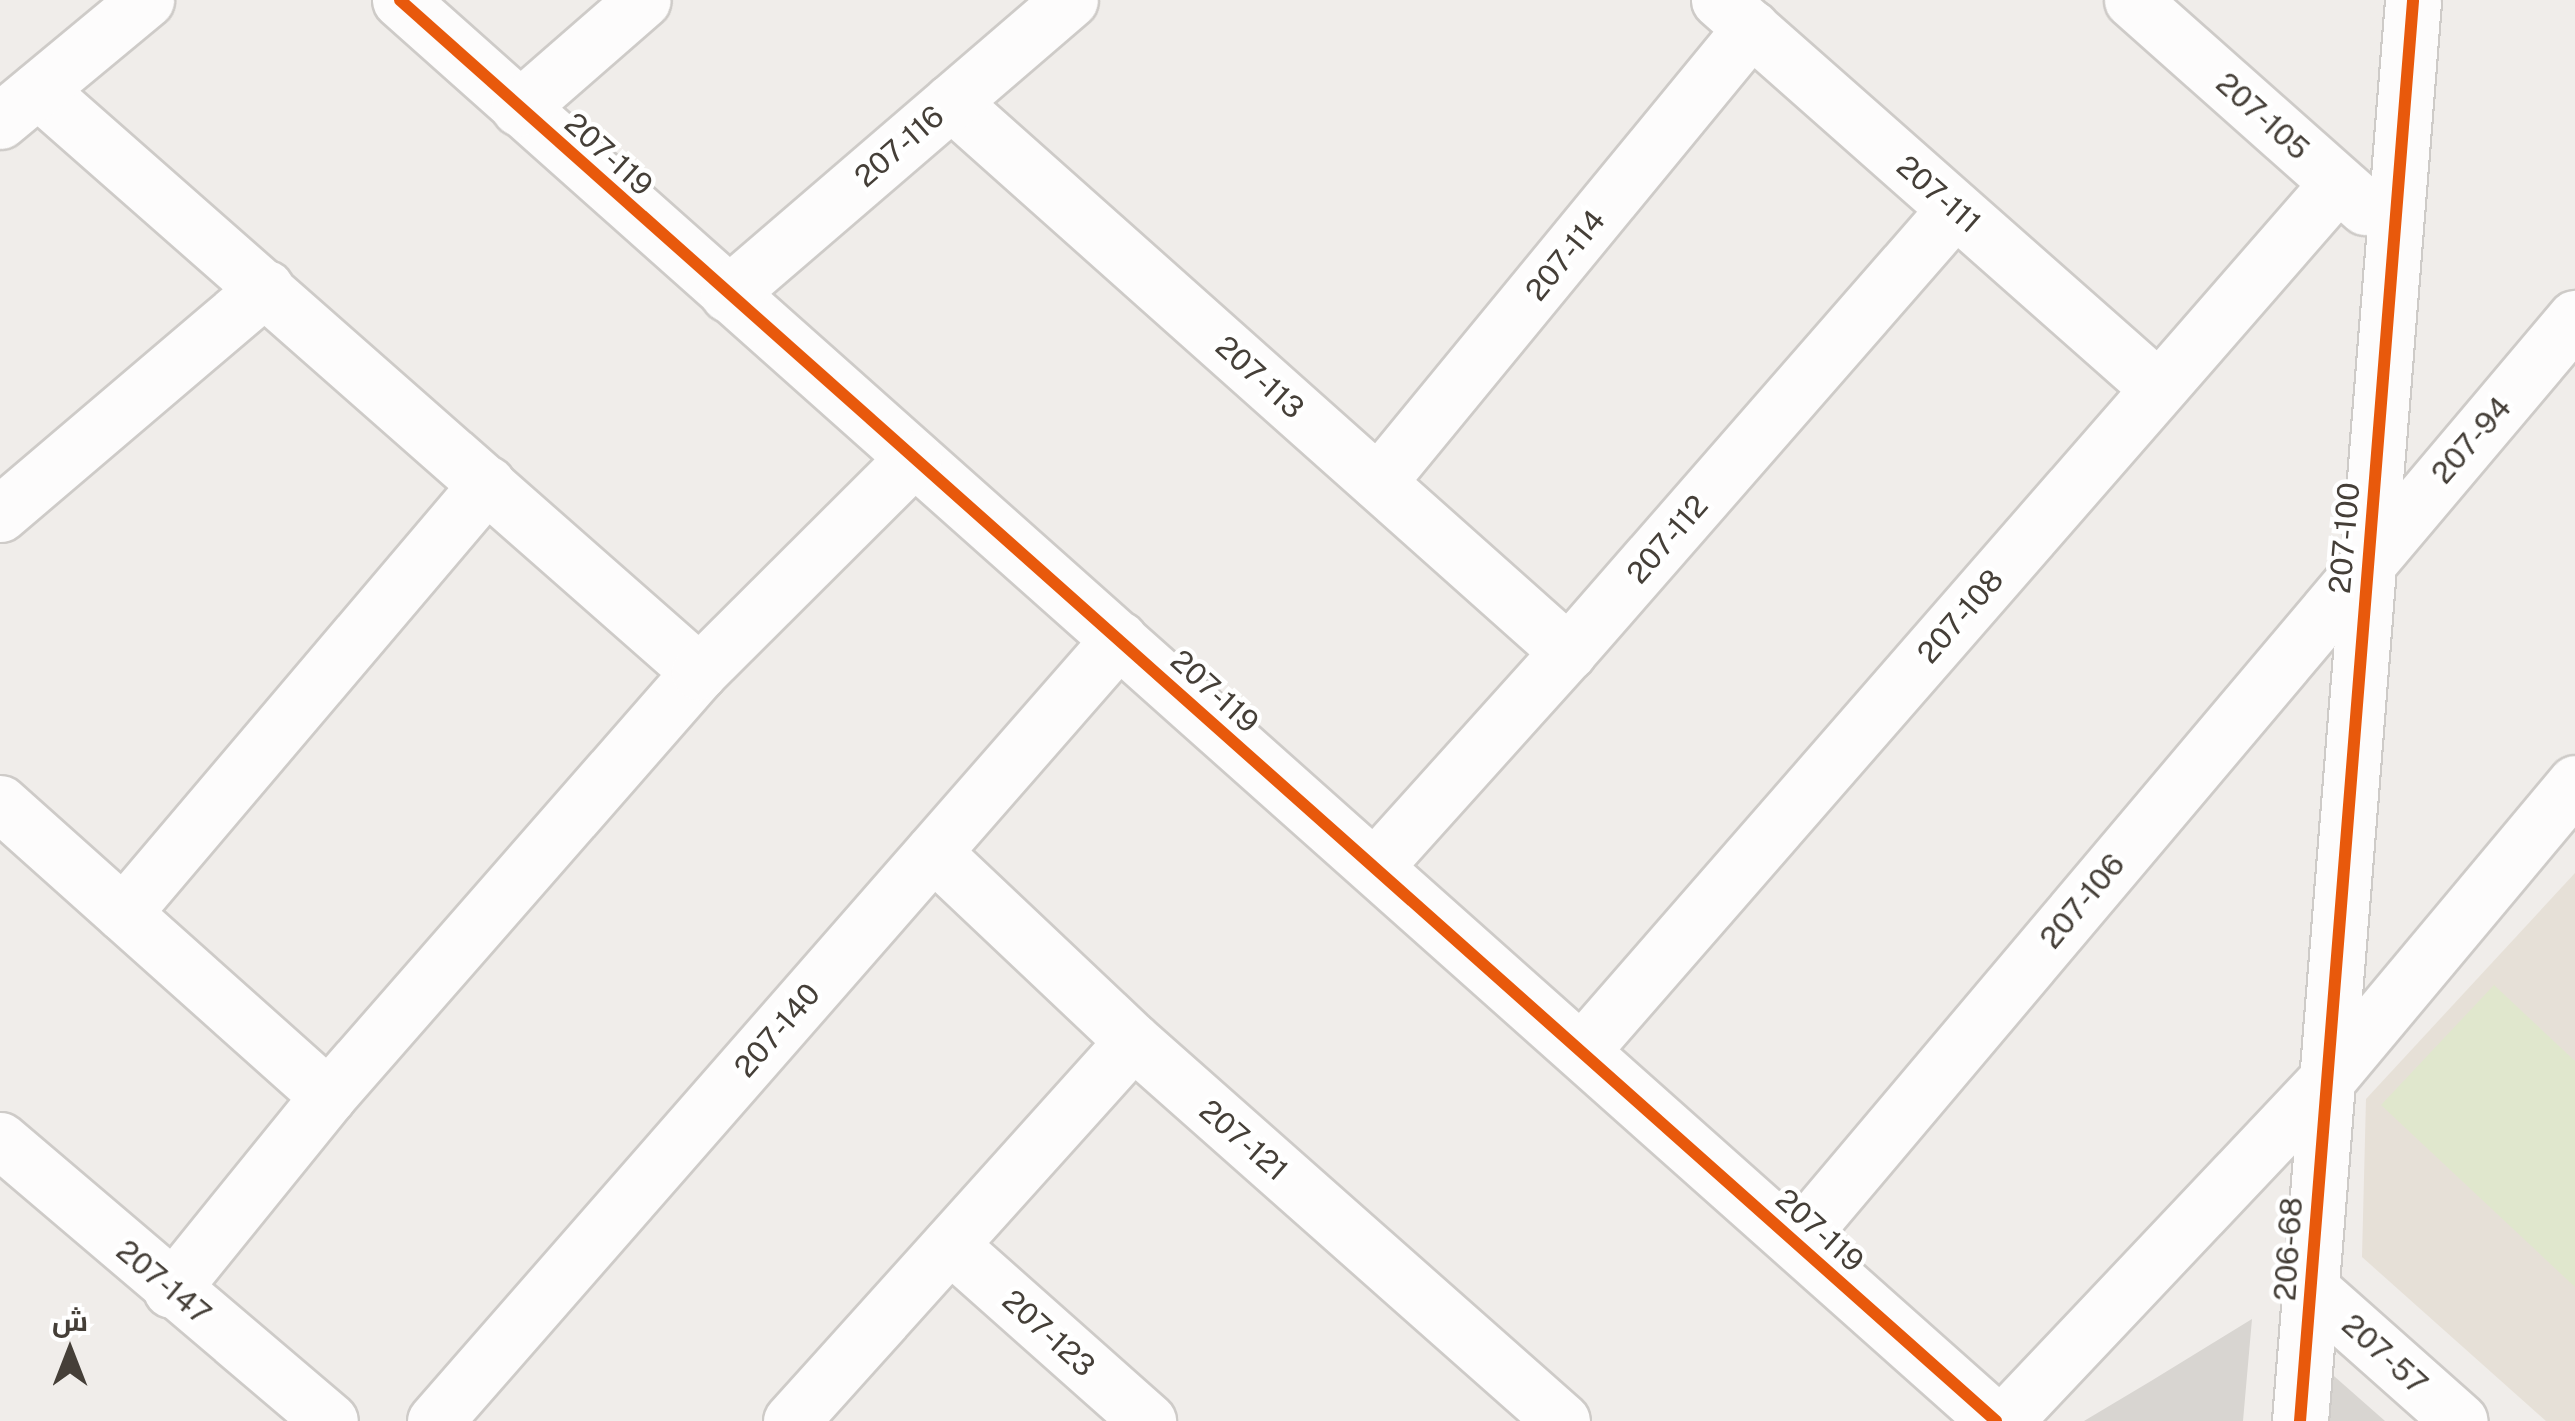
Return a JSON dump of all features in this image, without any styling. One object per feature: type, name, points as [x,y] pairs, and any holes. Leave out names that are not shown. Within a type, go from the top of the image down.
[{"type":"street","points":[[146,0],[19,106],[266,288],[699,672]]},
{"type":"street","name":"207-119","points":[[400,0],[1996,1421]]},
{"type":"street","points":[[519,108],[643,0]]},
{"type":"street","name":"207-116","points":[[728,294],[1070,0]]},
{"type":"street","name":"207-105","points":[[2132,0],[2394,232]]},
{"type":"street","name":"207-100","points":[[2327,1080],[2413,0]]},
{"type":"street","name":"207-111","points":[[1735,14],[2158,388]]},
{"type":"street","name":"207-114","points":[[1378,482],[1735,14]]},
{"type":"street","name":"207-113","points":[[951,102],[1568,652]]},
{"type":"street","name":"207-108","points":[[1582,1050],[2338,182]]},
{"type":"street","name":"207-112","points":[[1375,866],[1568,652],[1955,208]]},
{"type":"street","points":[[0,514],[266,288]]},
{"type":"street","name":"207-94","points":[[2368,561],[2575,318]]},
{"type":"street","points":[[171,1290],[328,1096],[699,672],[914,458]]},
{"type":"street","points":[[123,913],[487,484]]},
{"type":"street","name":"207-106","points":[[1796,1241],[2368,561]]},
{"type":"street","name":"207-140","points":[[448,1416],[1119,639]]},
{"type":"street","points":[[2004,1421],[2327,1080],[2575,783]]},
{"type":"street","points":[[0,803],[328,1096]]},
{"type":"street","name":"207-121","points":[[933,852],[1133,1042],[1562,1421]]},
{"type":"street","points":[[792,1421],[1133,1042]]},
{"type":"street","name":"206-68","points":[[2300,1421],[2327,1080]]},
{"type":"street","name":"207-147","points":[[0,1140],[171,1290],[330,1421]]},
{"type":"street","name":"207-123","points":[[950,1245],[1148,1421]]},
{"type":"street","name":"207-57","points":[[2310,1288],[2460,1421]]},
{"type":"shaded area","points":[[2575,873],[2575,1421],[2546,1421],[2362,1257],[2366,1099]]},
{"type":"green space","points":[[2494,985],[2575,1061],[2575,1287],[2381,1105]]},
{"type":"building","points":[[2252,1319],[2243,1421],[2084,1421],[2151,1381]]},
{"type":"building","points":[[2326,1369],[2385,1421],[2321,1421]]},
{"type":"cycle path","points":[[400,0],[1996,1421]]},
{"type":"cycle path","points":[[2300,1421],[2413,0]]}]
